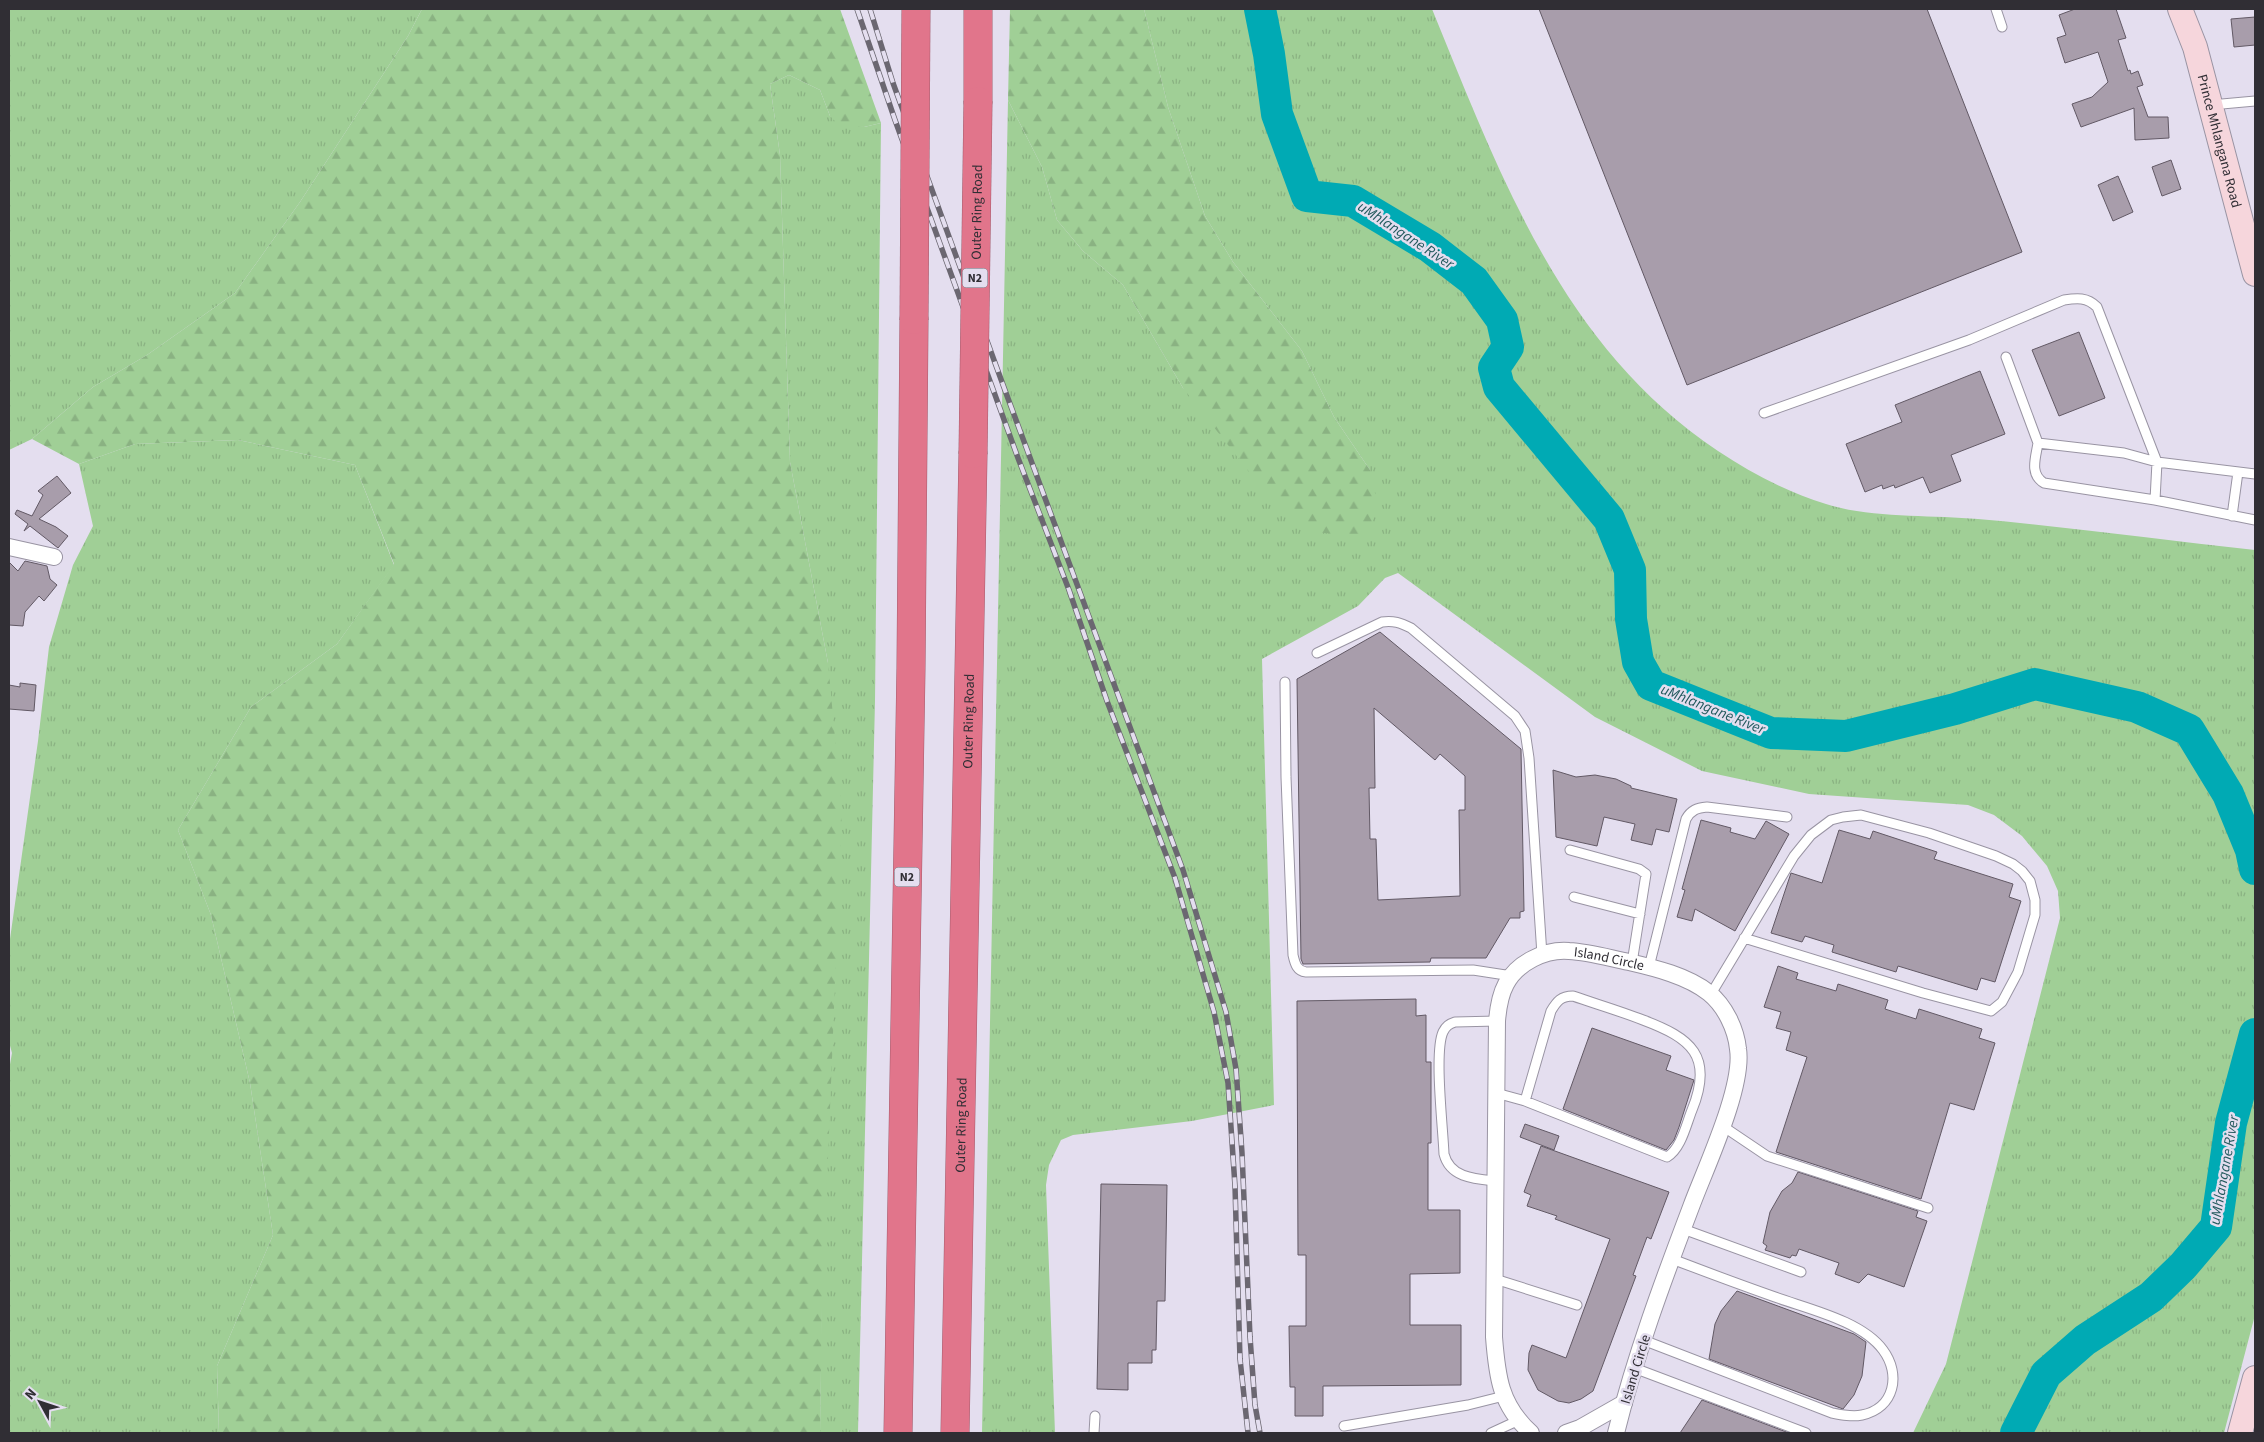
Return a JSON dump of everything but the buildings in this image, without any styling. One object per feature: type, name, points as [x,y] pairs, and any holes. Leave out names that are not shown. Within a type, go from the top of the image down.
[{"type":"highway","name":"N2","points":[[898,1433],[911,688],[916,9]]},
{"type":"highway","name":"Outer Ring Road","points":[[955,1433],[973,454],[978,9]]},
{"type":"street","name":"Prince Mhlangana Road","points":[[2180,9],[2195,47],[2255,274]]},
{"type":"street","points":[[9,547],[54,557]]},
{"type":"street","name":"Island Circle","points":[[1531,1433],[1517,1421],[1504,1396],[1497,1374],[1494,1337],[1497,1021],[1503,991],[1520,966],[1542,955],[1568,950],[1649,967],[1696,984],[1711,994],[1724,1009],[1734,1030],[1740,1062],[1738,1076],[1721,1125],[1643,1340],[1616,1433]]},
{"type":"street","points":[[2240,1433],[2255,1378]]},
{"type":"street","points":[[1566,1433],[1580,1428],[1624,1403]]},
{"type":"lane","points":[[1996,9],[2002,27]]},
{"type":"lane","points":[[2211,105],[2255,101]]},
{"type":"lane","points":[[1764,413],[1968,340],[2064,300],[2078,298],[2092,302],[2097,307],[2157,462],[2155,500]]},
{"type":"lane","points":[[2006,357],[2038,443],[2034,472],[2036,477],[2044,483],[2155,500],[2255,520]]},
{"type":"lane","points":[[2038,443],[2124,453],[2157,462],[2255,474]]},
{"type":"lane","points":[[2232,516],[2238,472]]},
{"type":"lane","points":[[1317,653],[1382,622],[1391,620],[1400,623],[1411,628],[1505,706],[1522,724],[1525,731],[1529,758],[1542,955]]},
{"type":"lane","points":[[1285,682],[1289,870],[1293,955],[1296,967],[1306,972],[1474,970],[1512,976]]},
{"type":"lane","points":[[1649,967],[1686,819],[1689,814],[1699,808],[1708,807],[1786,817]]},
{"type":"lane","points":[[1711,994],[1744,938],[1794,856],[1811,835],[1831,820],[1861,816],[1929,832],[1996,856],[2022,871],[2034,890],[2035,915],[2018,972],[2008,994],[1999,1006],[1985,1012],[1744,938]]},
{"type":"lane","points":[[1570,850],[1645,872],[1647,876],[1632,963]]},
{"type":"lane","points":[[1574,897],[1640,914]]},
{"type":"lane","points":[[1496,1093],[1525,1101],[1667,1157],[1676,1150],[1698,1095],[1701,1076],[1699,1062],[1691,1046],[1682,1038],[1663,1028],[1573,996],[1566,996],[1560,999],[1551,1011],[1525,1101]]},
{"type":"lane","points":[[1496,1181],[1464,1176],[1446,1163],[1439,1050],[1443,1031],[1449,1024],[1455,1022],[1497,1021]]},
{"type":"lane","points":[[1721,1125],[1767,1156],[1928,1208]]},
{"type":"lane","points":[[1683,1228],[1801,1272]]},
{"type":"lane","points":[[1643,1340],[1832,1413],[1845,1416],[1862,1415],[1883,1404],[1889,1396],[1894,1382],[1894,1371],[1883,1350],[1866,1333],[1837,1320],[1672,1260]]},
{"type":"lane","points":[[1495,1279],[1577,1305]]},
{"type":"lane","points":[[1634,1368],[1806,1433]]},
{"type":"lane","points":[[1344,1426],[1468,1405],[1504,1396]]},
{"type":"lane","points":[[1094,1433],[1095,1416]]},
{"type":"lane","points":[[1491,1433],[1517,1421]]},
{"type":"green space","points":[[9,9],[422,9],[408,36],[300,202],[235,293],[147,355],[93,387],[32,439],[9,450]]},
{"type":"green space","points":[[422,9],[840,9],[881,123],[864,127],[840,126],[830,116],[820,90],[789,75],[770,84],[780,155],[790,462],[828,663],[842,811],[822,1307],[820,1433],[219,1433],[217,1366],[273,1235],[250,1083],[211,915],[178,830],[251,707],[337,644],[394,564],[355,465],[238,440],[135,444],[79,464],[32,439],[93,387],[147,355],[235,293],[300,202],[408,36]]},
{"type":"green space","points":[[1010,9],[1144,9],[1168,107],[1205,216],[1233,262],[1302,351],[1334,417],[1370,470],[1376,498],[1371,526],[1357,537],[1309,531],[1269,497],[1183,388],[1123,285],[1083,251],[1057,220],[1042,167],[1008,100]]},
{"type":"green space","points":[[1144,9],[1432,9],[1483,133],[1511,194],[1542,253],[1577,309],[1617,361],[1664,409],[1718,451],[1770,481],[1797,494],[1826,504],[1861,512],[2013,522],[2255,550],[2255,1315],[2224,1433],[1913,1433],[1946,1364],[2060,918],[2058,891],[2047,866],[2022,836],[1994,815],[1968,805],[1809,794],[1702,771],[1595,717],[1398,573],[1385,578],[1358,606],[1262,659],[1274,1105],[1192,1121],[1073,1135],[1061,1140],[1049,1165],[1046,1185],[1055,1433],[982,1433],[1008,100],[1042,167],[1057,220],[1083,251],[1123,285],[1183,388],[1370,470],[1334,417],[1302,351],[1233,262],[1205,216],[1168,107]]},
{"type":"green space","points":[[789,75],[820,90],[830,116],[864,127],[881,123],[875,701],[858,1433],[820,1433],[828,663],[790,462],[780,155],[770,84]]},
{"type":"green space","points":[[238,440],[355,465],[394,565],[337,644],[251,707],[178,830],[211,915],[250,1083],[273,1235],[217,1366],[219,1433],[9,1433],[9,1070],[12,1053],[9,1042],[9,946],[38,741],[49,647],[73,565],[93,526],[79,464],[135,444]]},
{"type":"waterway","name":"uMhlangane River","points":[[1260,9],[1269,54],[1277,114],[1307,196],[1353,201],[1430,247],[1474,281],[1502,320],[1508,347],[1494,368],[1499,387],[1609,519],[1630,570],[1631,619],[1638,662],[1651,685],[1771,733],[1846,736],[1955,709],[2035,684],[2137,707],[2189,730],[2228,794],[2251,850],[2255,869]]},
{"type":"waterway","name":"uMhlangane River","points":[[2016,1433],[2046,1374],[2085,1340],[2151,1297],[2183,1266],[2216,1227],[2231,1123],[2255,1034]]},
{"type":"railway","points":[[857,9],[895,120],[1018,458],[1069,590],[1107,701],[1175,878],[1214,1012],[1228,1083],[1235,1186],[1240,1359],[1248,1433]]},
{"type":"railway","points":[[870,9],[893,83],[1183,870],[1226,1012],[1236,1069],[1242,1153],[1250,1337],[1255,1405],[1260,1433]]}]
